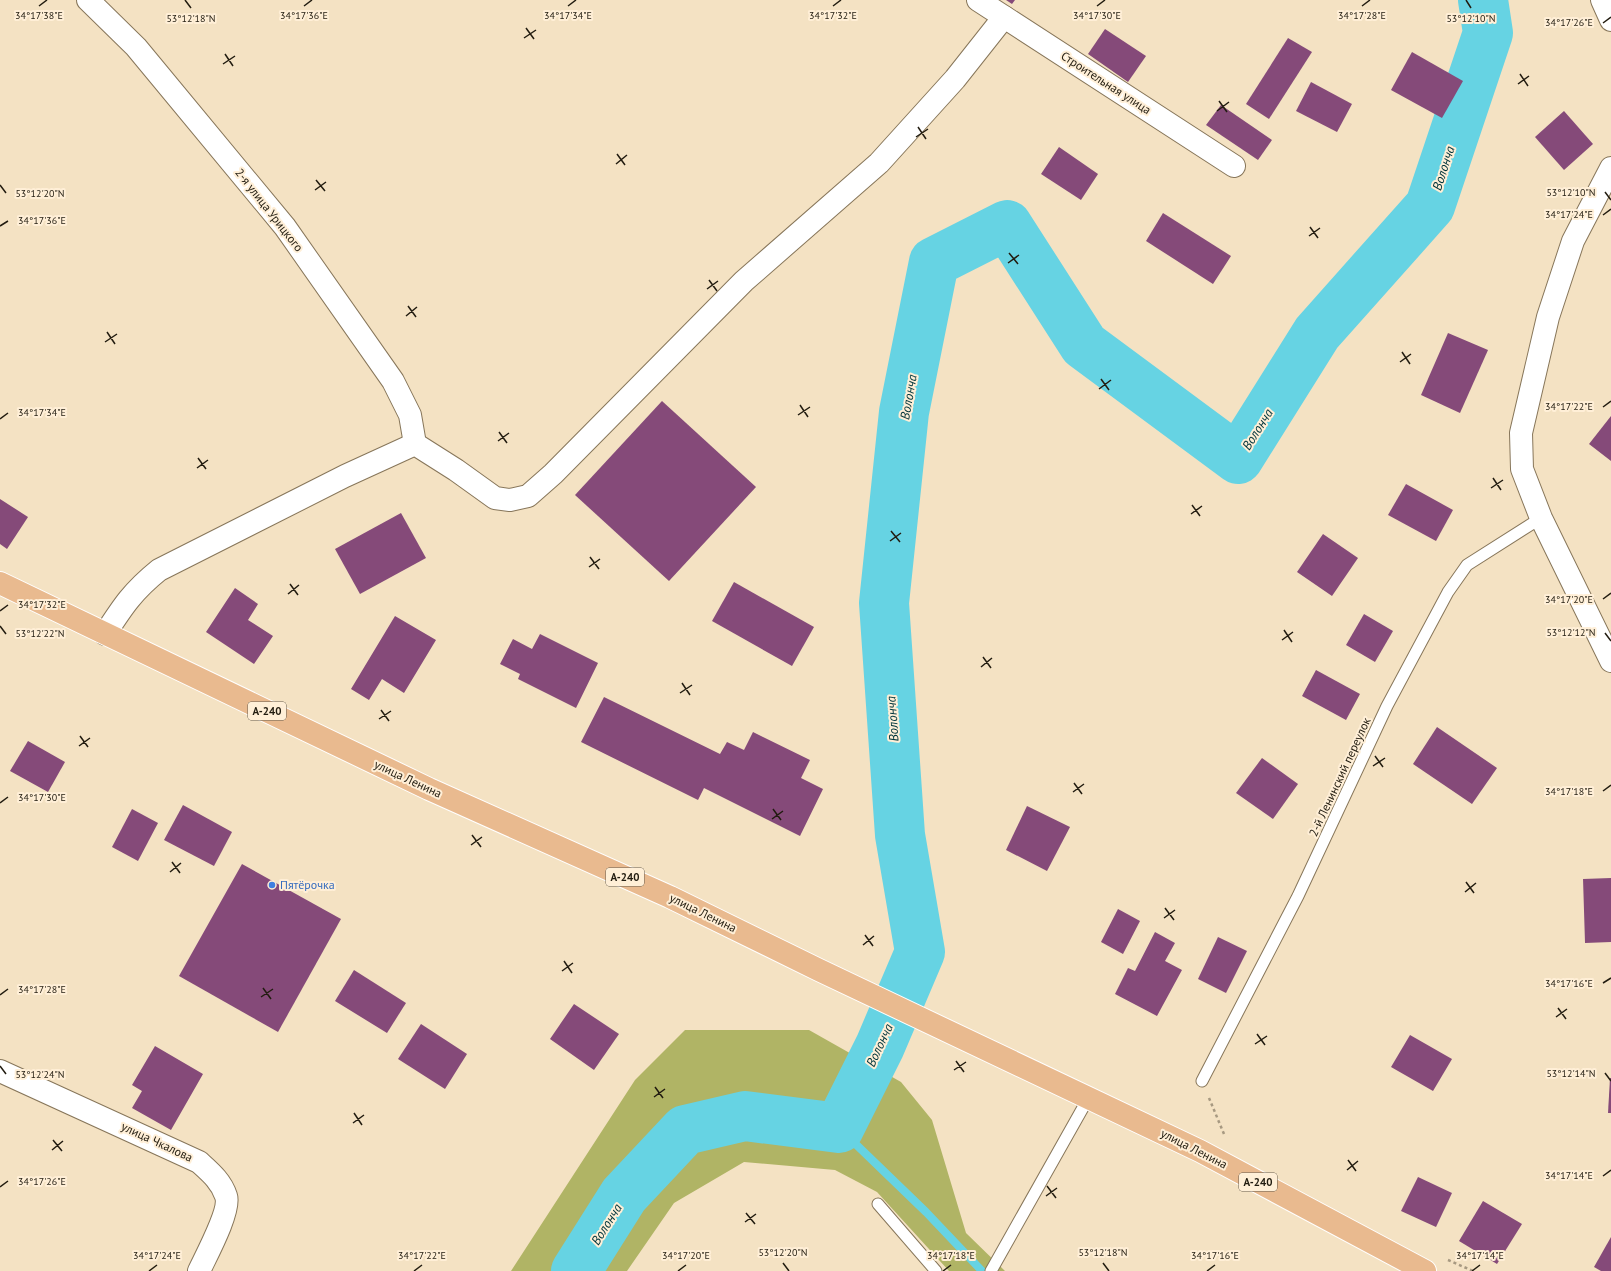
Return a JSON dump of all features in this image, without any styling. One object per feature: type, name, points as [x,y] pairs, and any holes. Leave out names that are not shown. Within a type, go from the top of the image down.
[{"type":"main road","name":"улица Ленина","points":[[0,583],[429,789],[670,896],[819,970],[1200,1151],[1425,1271]]},
{"type":"street","name":"2-я улица Урицкого","points":[[88,0],[136,47],[285,227],[393,381],[410,415],[415,444]]},
{"type":"street","name":"Строительная улица","points":[[978,0],[1234,166]]},
{"type":"street","points":[[1602,0],[1611,20]]},
{"type":"street","points":[[105,634],[126,601],[142,584],[160,570],[345,476],[415,444],[456,470],[495,498],[510,500],[528,496],[553,474],[744,281],[879,163],[955,79],[1004,17]]},
{"type":"street","points":[[1611,168],[1573,241],[1548,317],[1521,433],[1522,469],[1541,518],[1611,661]]},
{"type":"street","name":"улица Чкалова","points":[[0,1071],[199,1162],[216,1177],[227,1197],[222,1221],[198,1271]]},
{"type":"lane","name":"2-й Ленинский переулок","points":[[1202,1081],[1298,896],[1387,706],[1448,592],[1467,564],[1541,518]]},
{"type":"lane","points":[[990,1271],[1089,1098]]},
{"type":"lane","points":[[878,1204],[936,1271]]},
{"type":"path","points":[[1202,1081],[1224,1136]]},
{"type":"green space","points":[[685,1030],[809,1030],[901,1082],[932,1120],[966,1233],[1005,1271],[949,1271],[877,1192],[835,1170],[744,1162],[674,1203],[627,1271],[511,1271],[635,1080]]},
{"type":"building","points":[[1006,0],[1015,0],[1012,4]]},
{"type":"building","points":[[1105,29],[1146,56],[1128,82],[1088,54]]},
{"type":"building","points":[[1288,38],[1312,52],[1269,119],[1246,104]]},
{"type":"building","points":[[1412,52],[1463,81],[1442,118],[1391,90]]},
{"type":"building","points":[[1311,82],[1352,104],[1337,132],[1296,111]]},
{"type":"building","points":[[1221,105],[1272,140],[1258,160],[1206,125]]},
{"type":"building","points":[[1564,111],[1593,144],[1564,170],[1535,137]]},
{"type":"building","points":[[1059,147],[1098,174],[1081,200],[1041,174]]},
{"type":"building","points":[[1163,213],[1231,256],[1213,284],[1146,241]]},
{"type":"building","points":[[1448,333],[1488,350],[1460,413],[1421,395]]},
{"type":"building","points":[[662,401],[756,487],[669,581],[575,495]]},
{"type":"building","points":[[1611,416],[1611,461],[1589,444]]},
{"type":"building","points":[[1406,484],[1453,510],[1436,541],[1388,515]]},
{"type":"building","points":[[0,499],[28,517],[7,549],[0,544]]},
{"type":"building","points":[[401,513],[426,558],[360,594],[335,549]]},
{"type":"building","points":[[1323,534],[1358,558],[1332,596],[1297,572]]},
{"type":"building","points":[[734,582],[814,627],[792,666],[712,621]]},
{"type":"building","points":[[235,588],[258,604],[248,620],[273,636],[254,664],[206,632]]},
{"type":"building","points":[[1364,614],[1393,631],[1375,662],[1346,645]]},
{"type":"building","points":[[395,616],[436,640],[404,693],[382,679],[369,700],[351,689]]},
{"type":"building","points":[[540,634],[598,663],[576,708],[518,679],[520,674],[500,664],[513,639],[532,649]]},
{"type":"building","points":[[1316,670],[1360,694],[1346,720],[1302,696]]},
{"type":"building","points":[[604,697],[720,754],[727,742],[744,750],[753,732],[810,760],[801,778],[823,789],[800,836],[704,788],[698,800],[581,742]]},
{"type":"building","points":[[1437,727],[1497,768],[1472,804],[1413,764]]},
{"type":"building","points":[[28,741],[65,762],[48,792],[10,771]]},
{"type":"building","points":[[1262,758],[1298,784],[1273,819],[1236,793]]},
{"type":"building","points":[[183,805],[232,832],[214,866],[164,840]]},
{"type":"building","points":[[1027,806],[1070,827],[1047,871],[1006,850]]},
{"type":"building","points":[[132,809],[158,823],[138,861],[112,847]]},
{"type":"building","points":[[242,864],[341,919],[278,1032],[179,976]]},
{"type":"building","points":[[1611,878],[1611,942],[1585,943],[1583,879]]},
{"type":"building","points":[[1118,909],[1140,921],[1123,954],[1101,942]]},
{"type":"building","points":[[1155,932],[1175,943],[1165,961],[1182,970],[1157,1016],[1115,994],[1128,968],[1135,971]]},
{"type":"building","points":[[1218,937],[1247,951],[1226,993],[1198,979]]},
{"type":"building","points":[[354,970],[406,1003],[387,1033],[335,1001]]},
{"type":"building","points":[[574,1004],[619,1034],[594,1070],[550,1039]]},
{"type":"building","points":[[421,1024],[467,1054],[445,1089],[398,1059]]},
{"type":"building","points":[[1410,1035],[1452,1059],[1433,1091],[1391,1067]]},
{"type":"building","points":[[155,1046],[203,1074],[171,1130],[132,1108],[142,1091],[132,1085]]},
{"type":"building","points":[[1610,1078],[1611,1113],[1608,1113]]},
{"type":"building","points":[[1418,1177],[1452,1193],[1436,1227],[1401,1211]]},
{"type":"building","points":[[1483,1201],[1522,1224],[1497,1264],[1459,1241]]},
{"type":"building","points":[[1611,1237],[1611,1271],[1601,1271],[1594,1267]]},
{"type":"waterway","name":"Волонча","points":[[576,1271],[624,1195],[685,1130],[745,1116],[839,1128],[880,1046],[920,952],[900,835],[884,603],[904,412],[934,262],[1007,225],[1084,345],[1238,459],[1317,333],[1430,206],[1488,33],[1483,0]]},
{"type":"waterway","points":[[839,1128],[926,1212],[982,1271]]},
{"type":"place","name":"Пятёрочка","points":[[272,885]]}]
